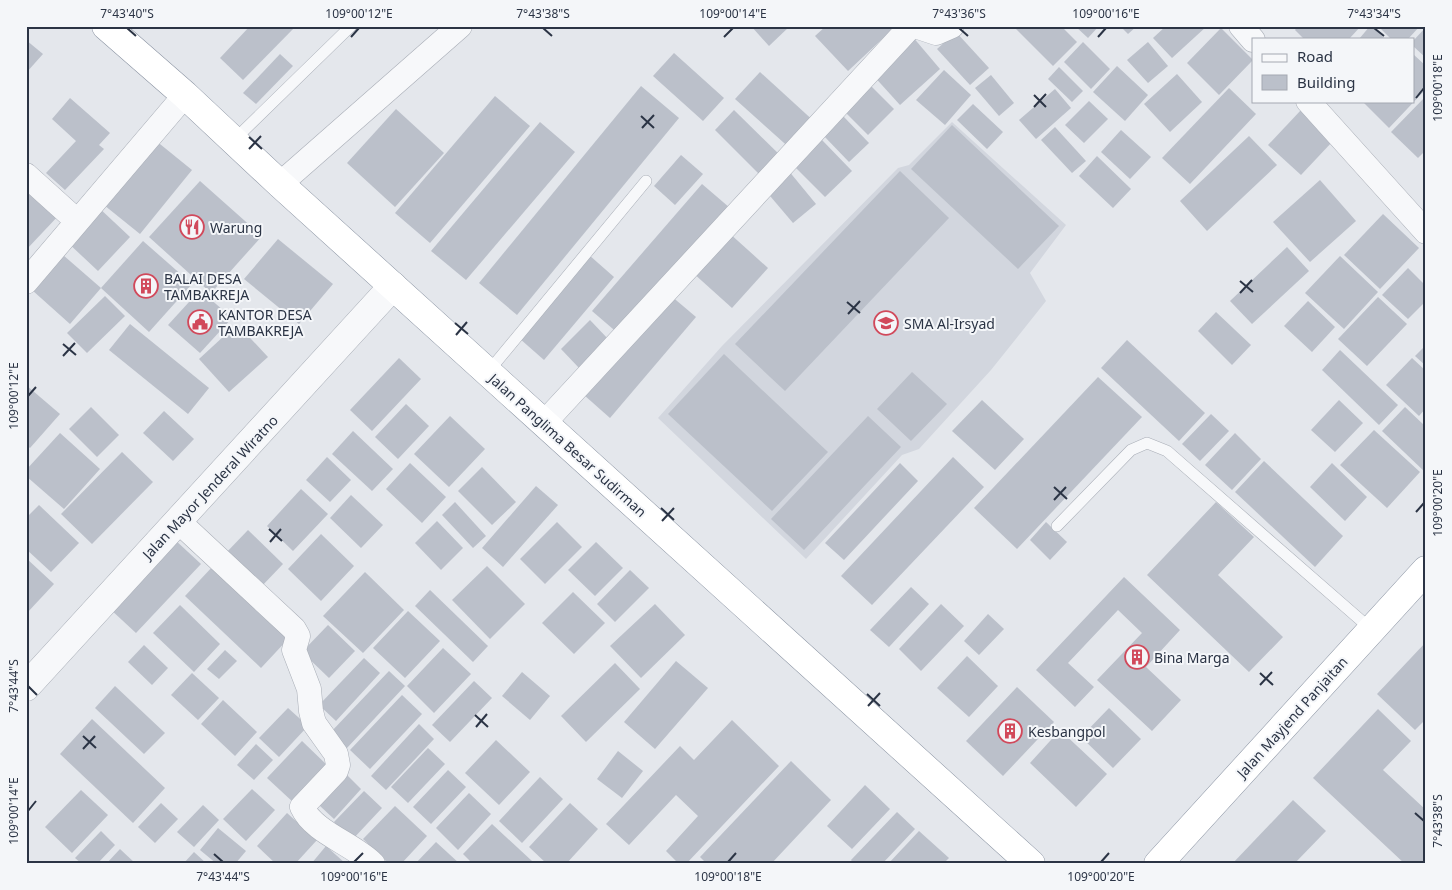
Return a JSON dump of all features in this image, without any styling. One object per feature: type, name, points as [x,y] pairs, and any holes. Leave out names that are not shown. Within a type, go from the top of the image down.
[{"type":"highway","name":"Jalan Panglima Besar Sudirman","points":[[106,26],[185,95],[280,184],[1031,864]]},
{"type":"highway","name":"Jalan Mayjend Panjaitan","points":[[1158,864],[1426,570]]},
{"type":"street","points":[[280,184],[460,26]]},
{"type":"street","points":[[544,423],[910,26]]},
{"type":"street","points":[[915,26],[936,33],[952,26]]},
{"type":"street","points":[[1241,26],[1252,39]]},
{"type":"street","points":[[26,282],[185,95]]},
{"type":"street","points":[[1309,102],[1426,232]]},
{"type":"street","points":[[26,174],[78,222]]},
{"type":"street","name":"Jalan Mayor Jenderal Wiratno","points":[[26,687],[394,286]]},
{"type":"street","points":[[178,521],[294,629],[298,636],[294,650],[308,689],[314,723],[336,754],[338,765],[336,771],[302,807],[314,821],[340,842],[364,855],[373,864]]},
{"type":"lane","points":[[233,141],[351,26]]},
{"type":"lane","points":[[488,372],[646,181]]},
{"type":"lane","points":[[1057,526],[1130,450],[1147,444],[1167,450],[1372,630]]},
{"type":"shaded area","name":"SMA Al-Irsyad","points":[[952,122],[1066,225],[1030,273],[1046,301],[991,370],[919,449],[902,455],[806,559],[658,418],[722,346],[898,168],[909,165]]},
{"type":"building","points":[[250,26],[296,26],[243,80],[220,58]]},
{"type":"building","points":[[751,26],[790,26],[769,46]]},
{"type":"building","points":[[826,26],[893,26],[894,28],[848,71],[815,36]]},
{"type":"building","points":[[1013,26],[1061,26],[1077,42],[1053,66]]},
{"type":"building","points":[[1075,26],[1099,26],[1088,38]]},
{"type":"building","points":[[1120,26],[1137,26],[1128,34]]},
{"type":"building","points":[[1166,26],[1207,26],[1172,58],[1153,38]]},
{"type":"building","points":[[1298,26],[1361,26],[1350,38],[1303,38],[1295,30]]},
{"type":"building","points":[[1372,26],[1384,38],[1360,38]]},
{"type":"building","points":[[1378,26],[1420,26],[1409,38],[1390,38]]},
{"type":"building","points":[[1426,27],[1426,58],[1414,47],[1414,40]]},
{"type":"building","points":[[1221,28],[1252,59],[1219,95],[1187,63]]},
{"type":"building","points":[[956,32],[989,68],[970,85],[937,49]]},
{"type":"building","points":[[912,36],[940,69],[900,105],[871,73]]},
{"type":"building","points":[[26,40],[43,54],[26,73]]},
{"type":"building","points":[[1083,42],[1110,69],[1091,89],[1064,62]]},
{"type":"building","points":[[1148,42],[1168,66],[1148,83],[1127,60]]},
{"type":"building","points":[[674,53],[724,98],[703,121],[653,76]]},
{"type":"building","points":[[280,54],[293,66],[256,104],[243,93]]},
{"type":"building","points":[[1414,55],[1426,66],[1426,89],[1414,102]]},
{"type":"building","points":[[1117,66],[1148,95],[1125,121],[1093,92]]},
{"type":"building","points":[[1059,67],[1083,91],[1072,102],[1048,79]]},
{"type":"building","points":[[944,70],[971,95],[945,125],[916,100]]},
{"type":"building","points":[[760,72],[817,124],[793,151],[735,99]]},
{"type":"building","points":[[1177,74],[1202,102],[1170,132],[1144,104]]},
{"type":"building","points":[[991,75],[1014,103],[999,116],[975,88]]},
{"type":"building","points":[[866,81],[894,109],[868,135],[840,107]]},
{"type":"building","points":[[641,86],[679,118],[517,315],[479,283]]},
{"type":"building","points":[[1229,88],[1256,114],[1190,184],[1162,158]]},
{"type":"building","points":[[1055,89],[1071,108],[1036,139],[1019,120]]},
{"type":"building","points":[[495,96],[530,126],[430,243],[395,213]]},
{"type":"building","points":[[1426,96],[1426,150],[1418,158],[1391,132]]},
{"type":"building","points":[[70,98],[110,133],[99,145],[104,149],[65,190],[46,173],[76,141],[52,119]]},
{"type":"building","points":[[1089,101],[1108,119],[1084,143],[1065,125]]},
{"type":"building","points":[[1363,102],[1414,102],[1389,128]]},
{"type":"building","points":[[973,104],[1003,132],[987,149],[957,120]]},
{"type":"building","points":[[396,109],[444,153],[395,207],[347,163]]},
{"type":"building","points":[[734,110],[785,160],[765,180],[715,130]]},
{"type":"building","points":[[1301,110],[1333,141],[1301,175],[1268,145]]},
{"type":"building","points":[[843,116],[869,143],[849,162],[823,135]]},
{"type":"building","points":[[540,122],[575,152],[466,280],[431,251]]},
{"type":"building","points":[[952,125],[1059,226],[1018,269],[911,169]]},
{"type":"building","points":[[1055,127],[1086,161],[1072,173],[1041,140]]},
{"type":"building","points":[[1121,130],[1151,157],[1130,179],[1101,152]]},
{"type":"building","points":[[1249,136],[1277,165],[1207,231],[1180,201]]},
{"type":"building","points":[[821,139],[852,171],[825,197],[794,166]]},
{"type":"building","points":[[155,140],[192,170],[140,234],[104,205]]},
{"type":"building","points":[[681,155],[703,174],[675,205],[654,186]]},
{"type":"building","points":[[1097,156],[1131,189],[1113,208],[1079,176]]},
{"type":"building","points":[[788,170],[816,204],[793,223],[765,190]]},
{"type":"building","points":[[900,171],[949,218],[785,391],[735,344]]},
{"type":"building","points":[[1320,180],[1356,221],[1310,262],[1273,222]]},
{"type":"building","points":[[200,181],[262,236],[211,293],[149,237]]},
{"type":"building","points":[[26,182],[60,214],[26,250]]},
{"type":"building","points":[[702,184],[730,208],[620,335],[592,311]]},
{"type":"building","points":[[97,206],[130,237],[98,271],[65,240]]},
{"type":"building","points":[[1383,214],[1419,248],[1380,289],[1344,255]]},
{"type":"building","points":[[728,232],[768,268],[732,308],[692,272]]},
{"type":"building","points":[[278,239],[333,284],[299,324],[244,279]]},
{"type":"building","name":"BALAI DESA TAMBAKREJA","points":[[143,241],[192,284],[149,332],[101,288]]},
{"type":"building","points":[[1287,247],[1309,271],[1252,324],[1230,301]]},
{"type":"building","points":[[63,255],[101,288],[70,324],[32,290]]},
{"type":"building","points":[[589,255],[614,277],[544,360],[519,338]]},
{"type":"building","points":[[1340,256],[1378,292],[1344,329],[1305,293]]},
{"type":"building","points":[[1408,268],[1426,286],[1426,301],[1408,319],[1382,295]]},
{"type":"building","name":"KANTOR DESA TAMBAKREJA","points":[[200,290],[232,318],[200,353],[168,325]]},
{"type":"building","points":[[670,295],[696,317],[610,418],[584,395]]},
{"type":"building","points":[[105,296],[125,316],[87,353],[67,333]]},
{"type":"building","points":[[1378,297],[1407,324],[1367,366],[1338,339]]},
{"type":"building","points":[[1308,301],[1335,327],[1312,352],[1284,326]]},
{"type":"building","points":[[1216,312],[1251,345],[1232,365],[1198,331]]},
{"type":"building","points":[[590,320],[609,340],[580,369],[561,349]]},
{"type":"building","points":[[130,324],[209,388],[188,414],[109,350]]},
{"type":"building","points":[[237,324],[268,357],[229,392],[199,359]]},
{"type":"building","points":[[1127,340],[1205,413],[1179,441],[1101,368]]},
{"type":"building","points":[[1426,345],[1426,366],[1415,356]]},
{"type":"building","points":[[1340,350],[1398,405],[1379,425],[1322,370]]},
{"type":"building","points":[[724,354],[828,452],[772,511],[668,414]]},
{"type":"building","points":[[399,358],[421,379],[372,431],[350,410]]},
{"type":"building","points":[[1412,358],[1426,371],[1426,408],[1419,416],[1386,385]]},
{"type":"building","points":[[912,372],[947,404],[911,441],[877,409]]},
{"type":"building","points":[[1098,377],[1142,417],[1017,549],[974,508]]},
{"type":"building","points":[[26,385],[60,414],[30,448],[26,445]]},
{"type":"building","points":[[982,400],[1024,439],[995,470],[952,431]]},
{"type":"building","points":[[1339,400],[1363,423],[1335,452],[1311,430]]},
{"type":"building","points":[[406,404],[429,426],[398,459],[375,437]]},
{"type":"building","points":[[91,407],[119,435],[97,457],[69,429]]},
{"type":"building","points":[[1405,407],[1426,427],[1426,473],[1382,431]]},
{"type":"building","points":[[164,411],[194,439],[173,461],[143,433]]},
{"type":"building","points":[[1211,414],[1229,431],[1200,461],[1182,444]]},
{"type":"building","points":[[450,416],[485,449],[449,487],[414,454]]},
{"type":"building","points":[[868,416],[901,447],[804,550],[771,519]]},
{"type":"building","points":[[1374,430],[1420,472],[1387,508],[1340,465]]},
{"type":"building","points":[[353,431],[393,469],[372,491],[332,454]]},
{"type":"building","points":[[60,433],[100,469],[64,509],[26,476],[26,470]]},
{"type":"building","points":[[1235,433],[1261,459],[1232,490],[1205,465]]},
{"type":"building","points":[[122,452],[153,482],[92,544],[61,514]]},
{"type":"building","points":[[327,457],[351,480],[330,502],[306,480]]},
{"type":"building","points":[[953,457],[984,487],[872,605],[841,576]]},
{"type":"building","points":[[1264,461],[1343,536],[1315,567],[1235,492]]},
{"type":"building","points":[[410,463],[446,497],[422,523],[386,489]]},
{"type":"building","points":[[900,463],[918,481],[844,560],[825,543]]},
{"type":"building","points":[[1332,463],[1367,497],[1345,521],[1310,487]]},
{"type":"building","points":[[482,467],[516,502],[492,525],[458,491]]},
{"type":"building","points":[[536,486],[558,505],[503,567],[482,548]]},
{"type":"building","points":[[301,489],[328,514],[293,551],[267,526]]},
{"type":"building","points":[[351,495],[383,525],[361,548],[330,518]]},
{"type":"building","points":[[455,502],[486,536],[473,548],[442,515]]},
{"type":"building","points":[[1216,502],[1254,537],[1218,575],[1283,637],[1249,672],[1147,575]]},
{"type":"building","points":[[39,505],[79,543],[51,572],[26,549],[26,518]]},
{"type":"building","points":[[437,521],[463,548],[441,570],[415,543]]},
{"type":"building","points":[[557,522],[582,547],[545,584],[520,559]]},
{"type":"building","points":[[1046,522],[1067,542],[1050,560],[1030,540]]},
{"type":"building","points":[[248,530],[283,564],[260,588],[224,555]]},
{"type":"building","points":[[321,534],[354,566],[321,601],[288,569]]},
{"type":"building","points":[[174,539],[201,564],[136,633],[109,608]]},
{"type":"building","points":[[596,542],[623,568],[595,596],[568,570]]},
{"type":"building","points":[[26,558],[54,584],[26,614]]},
{"type":"building","points":[[214,565],[290,637],[261,668],[185,596]]},
{"type":"building","points":[[487,566],[525,604],[490,639],[452,600]]},
{"type":"building","points":[[630,570],[649,588],[615,622],[597,604]]},
{"type":"building","points":[[365,572],[404,610],[363,653],[323,616]]},
{"type":"building","name":"Bina Marga","points":[[1124,577],[1180,630],[1146,667],[1181,700],[1152,731],[1097,680],[1142,633],[1118,610],[1068,663],[1094,687],[1075,707],[1036,670]]},
{"type":"building","points":[[911,587],[929,604],[889,647],[870,630]]},
{"type":"building","points":[[430,590],[488,646],[473,662],[415,606]]},
{"type":"building","points":[[573,592],[605,623],[574,654],[542,623]]},
{"type":"building","points":[[655,604],[685,635],[641,678],[610,646]]},
{"type":"building","points":[[941,604],[964,626],[921,671],[899,649]]},
{"type":"building","points":[[180,605],[220,644],[194,672],[153,633]]},
{"type":"building","points":[[408,611],[440,641],[405,678],[373,648]]},
{"type":"building","points":[[988,614],[1004,629],[979,655],[964,641]]},
{"type":"building","points":[[328,625],[355,651],[329,678],[302,652]]},
{"type":"building","points":[[1426,642],[1426,719],[1415,730],[1377,694]]},
{"type":"building","points":[[144,645],[168,668],[152,685],[128,662]]},
{"type":"building","points":[[443,648],[471,674],[434,713],[407,686]]},
{"type":"building","points":[[225,650],[237,661],[219,679],[207,669]]},
{"type":"building","points":[[967,656],[998,686],[969,717],[937,688]]},
{"type":"building","points":[[364,658],[380,673],[336,721],[319,705]]},
{"type":"building","points":[[676,661],[708,688],[655,749],[624,722]]},
{"type":"building","points":[[615,663],[640,689],[586,742],[561,716]]},
{"type":"building","points":[[389,671],[405,686],[346,749],[330,733]]},
{"type":"building","points":[[522,672],[550,696],[530,720],[502,696]]},
{"type":"building","points":[[192,673],[219,698],[198,720],[171,695]]},
{"type":"building","points":[[474,681],[492,698],[450,742],[432,725]]},
{"type":"building","points":[[115,686],[165,733],[144,754],[95,708]]},
{"type":"building","name":"Kesbangpol","points":[[1017,687],[1054,722],[1003,776],[966,741]]},
{"type":"building","points":[[402,695],[422,714],[370,769],[350,750]]},
{"type":"building","points":[[223,700],[257,732],[235,756],[201,724]]},
{"type":"building","points":[[288,708],[308,726],[279,757],[259,738]]},
{"type":"building","points":[[1109,708],[1141,739],[1113,768],[1081,737]]},
{"type":"building","points":[[1378,709],[1411,741],[1383,770],[1426,810],[1426,864],[1405,864],[1313,778]]},
{"type":"building","points":[[92,719],[165,788],[133,823],[60,754]]},
{"type":"building","points":[[732,720],[779,766],[686,864],[679,864],[666,851],[698,816],[676,795],[629,845],[606,824],[680,746],[694,760]]},
{"type":"building","points":[[419,724],[434,739],[386,790],[371,776]]},
{"type":"building","name":"Kesbangpol","points":[[1060,730],[1107,774],[1076,807],[1030,763]]},
{"type":"building","points":[[496,740],[530,772],[499,805],[465,773]]},
{"type":"building","points":[[302,741],[329,767],[294,803],[267,778]]},
{"type":"building","points":[[256,744],[273,760],[254,780],[237,765]]},
{"type":"building","points":[[428,748],[445,764],[408,803],[391,787]]},
{"type":"building","points":[[618,751],[643,771],[622,798],[597,779]]},
{"type":"building","points":[[791,761],[831,800],[771,864],[707,864],[700,857]]},
{"type":"building","points":[[448,770],[466,787],[431,824],[413,807]]},
{"type":"building","points":[[347,775],[361,789],[334,819],[319,805]]},
{"type":"building","points":[[540,777],[563,799],[522,843],[499,821]]},
{"type":"building","points":[[865,785],[890,809],[852,849],[827,826]]},
{"type":"building","points":[[252,789],[275,810],[246,841],[223,819]]},
{"type":"building","points":[[81,790],[108,815],[72,853],[45,827]]},
{"type":"building","points":[[364,791],[382,808],[352,840],[334,822]]},
{"type":"building","points":[[469,793],[491,814],[458,850],[436,828]]},
{"type":"building","points":[[1293,800],[1326,831],[1294,864],[1232,864]]},
{"type":"building","points":[[161,803],[178,819],[155,843],[138,827]]},
{"type":"building","points":[[570,803],[598,829],[566,864],[547,864],[529,847]]},
{"type":"building","points":[[203,805],[219,820],[194,847],[177,832]]},
{"type":"building","points":[[395,806],[427,836],[401,864],[389,864],[363,839]]},
{"type":"building","points":[[897,812],[915,829],[882,864],[854,864],[851,860]]},
{"type":"building","points":[[287,813],[317,840],[295,864],[276,864],[257,846]]},
{"type":"building","points":[[492,824],[532,861],[530,864],[473,864],[463,854]]},
{"type":"building","points":[[218,828],[246,851],[235,864],[217,864],[200,850]]},
{"type":"building","points":[[101,831],[115,845],[97,864],[82,864],[75,858]]},
{"type":"building","points":[[919,831],[949,858],[943,864],[888,864]]},
{"type":"building","points":[[436,842],[460,864],[415,864]]},
{"type":"building","points":[[326,846],[346,864],[311,864]]},
{"type":"building","points":[[120,849],[136,864],[106,864]]},
{"type":"building","points":[[194,852],[207,864],[183,864]]},
{"type":"place","name":"Warung","points":[[192,227]]},
{"type":"place","name":"BALAI DESA TAMBAKREJA","points":[[146,286]]},
{"type":"place","name":"KANTOR DESA TAMBAKREJA","points":[[200,322]]},
{"type":"place","name":"SMA Al-Irsyad","points":[[886,323]]},
{"type":"place","name":"Bina Marga","points":[[1137,657]]},
{"type":"place","name":"Kesbangpol","points":[[1010,731]]}]
